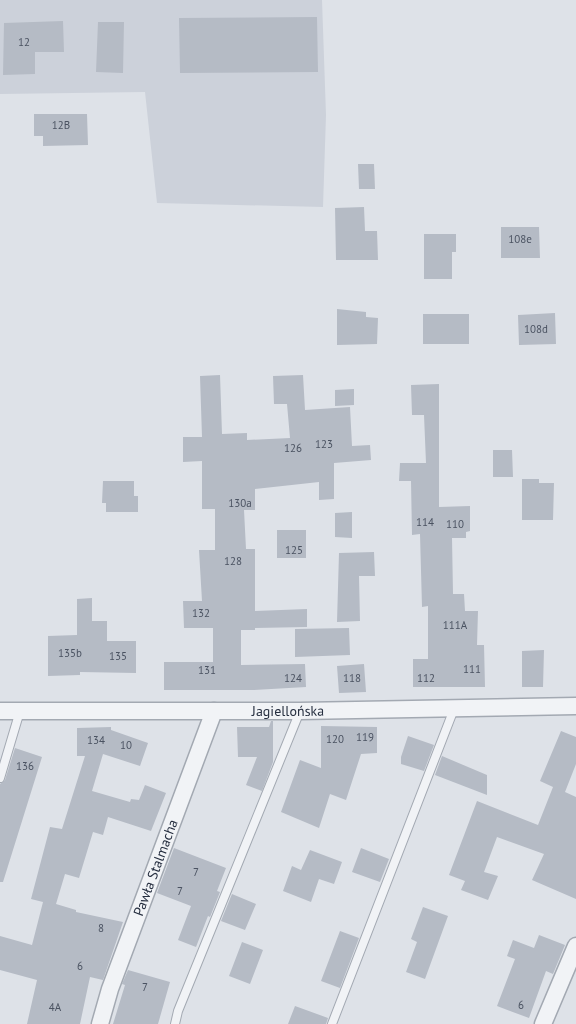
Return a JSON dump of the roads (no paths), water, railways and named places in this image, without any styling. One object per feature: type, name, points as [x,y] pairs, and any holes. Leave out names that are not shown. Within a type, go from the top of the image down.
[{"type":"street","name":"Jagiellońska","points":[[0,711],[300,711],[576,706]]},
{"type":"street","name":"Pawła Stalmacha","points":[[100,1024],[114,980],[214,711]]},
{"type":"street","points":[[543,1024],[576,946]]},
{"type":"lane","points":[[332,1024],[454,709]]},
{"type":"lane","points":[[0,778],[20,711]]},
{"type":"lane","points":[[175,1024],[178,1011],[300,711]]}]
